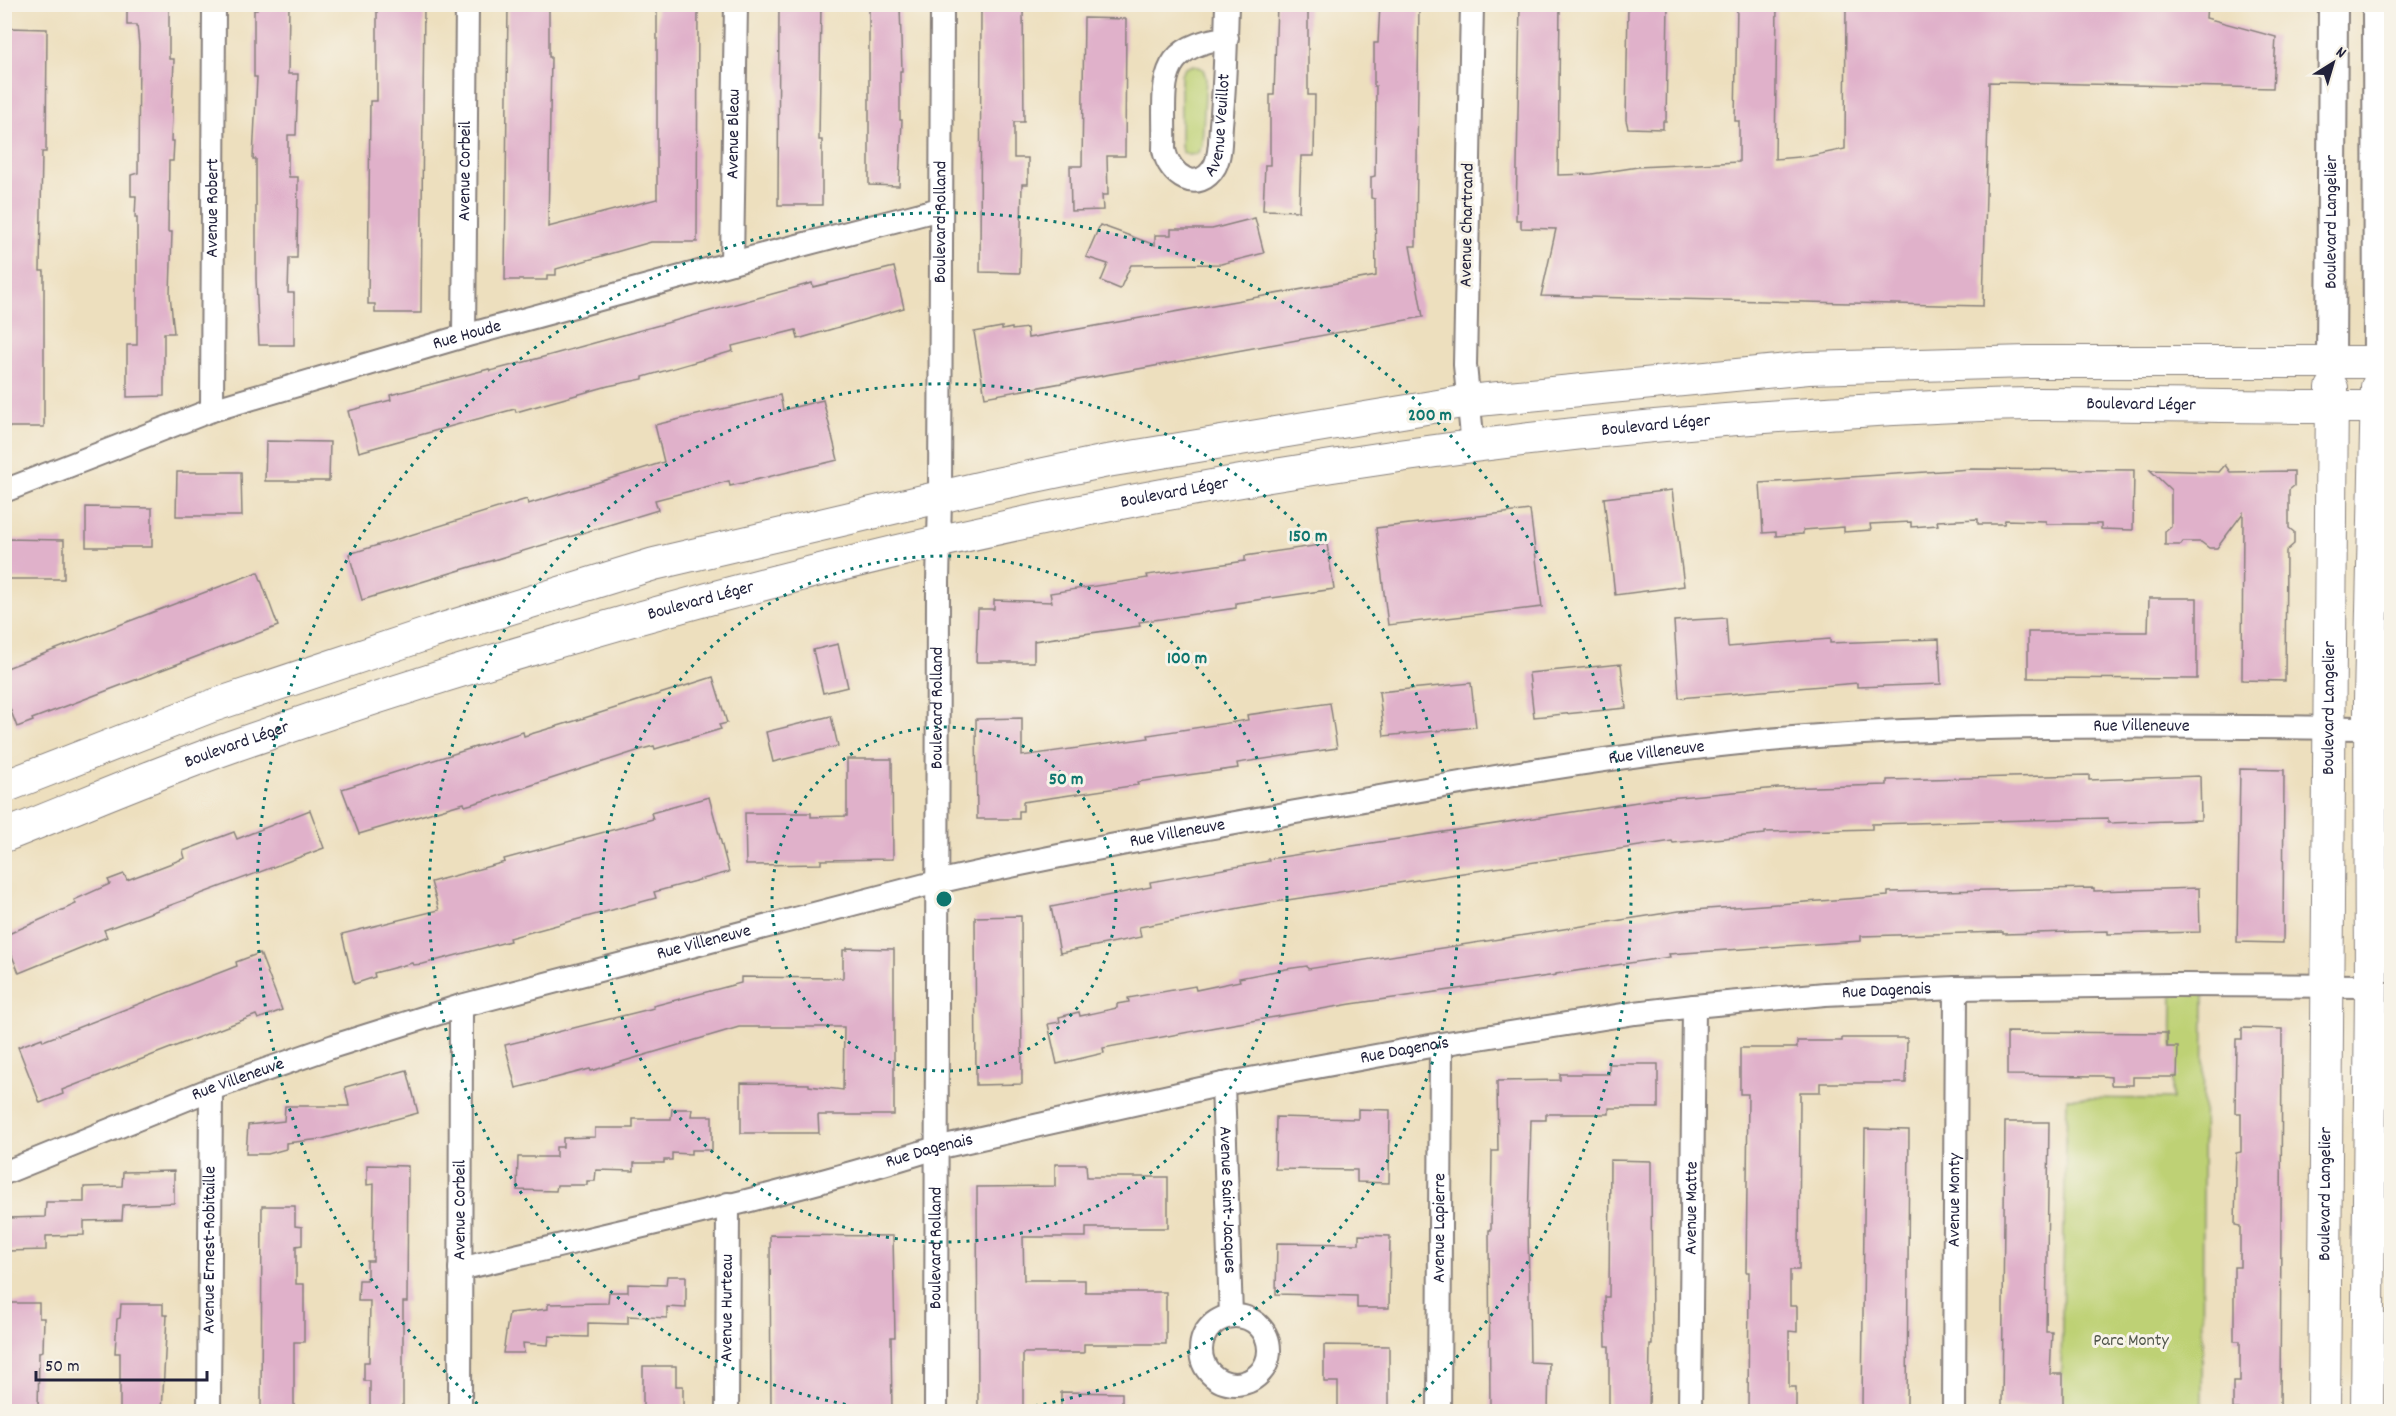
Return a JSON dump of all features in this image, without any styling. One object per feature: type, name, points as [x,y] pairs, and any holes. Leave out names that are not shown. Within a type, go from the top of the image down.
[{"type":"main road","points":[[2028,404],[2029,362]]},
{"type":"main road","points":[[4,787],[209,707],[433,632],[654,564],[1107,461],[1468,401],[1808,369],[2029,362],[2385,362],[2381,728],[2371,986],[2367,1412]]},
{"type":"main road","name":"Boulevard Langelier","points":[[2324,1412],[2331,363]]},
{"type":"main road","name":"Boulevard Léger","points":[[4,836],[225,748],[447,673],[671,608],[939,541],[1245,481],[1473,446],[1648,427],[1823,413],[2028,404],[2384,407]]},
{"type":"street","name":"Avenue Robert","points":[[212,411],[214,4]]},
{"type":"street","name":"Avenue Corbeil","points":[[464,336],[467,4]]},
{"type":"street","name":"Avenue Bleau","points":[[732,262],[736,4]]},
{"type":"street","name":"Boulevard Rolland","points":[[936,1412],[942,4]]},
{"type":"street","name":"Avenue Veuillot","points":[[1227,4],[1227,38],[1219,156],[1209,173],[1201,179],[1191,181],[1180,177],[1166,160],[1164,150],[1166,72],[1176,56],[1192,45],[1227,38]]},
{"type":"street","name":"Avenue Chartrand","points":[[1472,4],[1465,365],[1473,446]]},
{"type":"street","name":"Boulevard Langelier","points":[[2331,363],[2333,4]]},
{"type":"street","points":[[2377,4],[2385,362]]},
{"type":"street","name":"Rue Houde","points":[[4,490],[212,411],[464,336],[732,262],[940,209]]},
{"type":"street","name":"Rue Villeneuve","points":[[4,1173],[211,1089],[334,1046],[461,1006],[937,882],[1015,864],[1291,813],[1634,754],[1761,741],[1911,731],[2051,726],[2381,728]]},
{"type":"street","name":"Rue Dagenais","points":[[460,1269],[728,1204],[936,1148],[1223,1084],[1441,1044],[1635,1012],[1825,994],[1956,988],[2173,985],[2371,986]]},
{"type":"street","name":"Avenue Monty","points":[[1954,1412],[1956,988]]},
{"type":"street","name":"Avenue Corbeil","points":[[460,1412],[461,1006]]},
{"type":"street","name":"Avenue Matte","points":[[1690,1412],[1694,1006]]},
{"type":"street","name":"Avenue Lapierre","points":[[1439,1412],[1441,1044]]},
{"type":"street","name":"Avenue Saint-Jacques","points":[[1223,1084],[1231,1315]]},
{"type":"street","name":"Avenue Ernest-Robitaille","points":[[209,1412],[211,1089]]},
{"type":"street","name":"Avenue Hurteau","points":[[727,1412],[728,1204]]},
{"type":"green space","points":[[1193,65],[1203,69],[1206,78],[1202,145],[1197,154],[1188,155],[1181,147],[1181,74],[1185,68]]},
{"type":"green space","name":"Parc Monty","points":[[2173,985],[2204,986],[2202,1411],[2060,1412],[2067,1098],[2172,1099]]},
{"type":"building","points":[[127,4],[169,4],[169,59],[174,59],[171,141],[174,141],[173,161],[169,161],[168,232],[172,232],[170,294],[174,333],[164,333],[164,396],[127,397],[127,345],[137,345],[137,218],[135,218],[136,196],[131,196],[131,175],[138,173],[139,45],[137,25],[127,25]]},
{"type":"building","points":[[257,4],[289,4],[288,74],[298,74],[296,135],[288,135],[289,177],[298,177],[297,258],[289,258],[288,293],[294,293],[294,345],[259,345],[256,279],[256,159],[253,159],[257,77],[254,77],[254,10],[257,10]]},
{"type":"building","points":[[377,4],[424,4],[421,313],[375,313],[375,304],[368,304],[370,101],[377,101]]},
{"type":"building","points":[[508,4],[549,4],[549,57],[551,57],[548,227],[657,199],[657,4],[698,4],[697,242],[651,242],[556,269],[556,275],[547,275],[547,280],[505,280]]},
{"type":"building","points":[[779,4],[821,4],[819,140],[822,140],[822,205],[778,205]]},
{"type":"building","points":[[981,4],[1023,4],[1024,122],[1014,122],[1014,158],[1028,158],[1028,184],[1022,184],[1020,273],[980,272]]},
{"type":"building","points":[[1277,4],[1308,4],[1308,95],[1315,95],[1314,156],[1301,156],[1299,211],[1263,210],[1265,165],[1270,165],[1270,95],[1274,95]]},
{"type":"building","points":[[1380,4],[1419,4],[1416,246],[1410,246],[1423,317],[985,397],[974,332],[1002,327],[1002,330],[1027,328],[1028,338],[1376,276],[1375,199],[1371,198],[1371,177],[1375,176],[1374,43],[1378,43]]},
{"type":"building","points":[[1520,4],[1560,4],[1558,175],[1592,174],[1638,167],[1739,162],[1739,121],[1735,121],[1737,4],[1777,4],[1775,159],[1811,156],[1845,149],[1846,4],[2207,4],[2206,18],[2276,37],[2273,88],[1989,82],[1983,306],[1541,296],[1556,229],[1521,228],[1521,220],[1516,220]]},
{"type":"building","points":[[1628,4],[1668,4],[1666,121],[1663,121],[1663,129],[1628,128],[1626,120]]},
{"type":"building","points":[[900,6],[902,71],[900,71],[900,120],[902,120],[899,186],[869,185],[869,9],[870,7]]},
{"type":"building","points":[[1084,18],[1126,19],[1125,156],[1107,156],[1108,195],[1102,195],[1103,210],[1071,211],[1070,166],[1082,166]]},
{"type":"building","points":[[9,28],[47,29],[46,152],[42,152],[40,271],[44,271],[44,427],[7,427],[8,340],[4,240],[8,135],[5,135],[5,112],[8,112],[9,67],[6,67]]},
{"type":"building","points":[[1255,218],[1264,253],[1221,264],[1131,265],[1120,289],[1101,281],[1108,264],[1086,257],[1100,225],[1155,245],[1155,235],[1171,235],[1171,229],[1212,229]]},
{"type":"building","points":[[894,267],[904,308],[798,339],[796,330],[732,346],[733,351],[643,377],[643,379],[608,386],[516,412],[515,409],[359,452],[348,411],[391,400],[390,395],[536,359],[812,283],[813,287]]},
{"type":"building","points":[[780,395],[783,410],[823,400],[838,460],[730,486],[729,481],[655,500],[658,510],[362,600],[349,554],[527,499],[528,504],[664,462],[655,425]]},
{"type":"building","points":[[266,441],[330,442],[329,481],[265,481]]},
{"type":"building","points":[[2225,465],[2230,472],[2294,471],[2294,486],[2289,490],[2289,528],[2294,532],[2294,544],[2286,551],[2285,681],[2242,680],[2243,513],[2217,548],[2209,548],[2201,542],[2165,545],[2165,531],[2171,526],[2171,490],[2150,470],[2219,472]]},
{"type":"building","points":[[1971,469],[2134,470],[2133,530],[2101,529],[2101,524],[2046,524],[2046,521],[2005,520],[2004,524],[1978,524],[1978,519],[1937,521],[1938,525],[1911,527],[1911,522],[1870,524],[1871,530],[1844,532],[1844,527],[1803,530],[1803,534],[1776,536],[1776,532],[1763,533],[1760,483]]},
{"type":"building","points":[[177,472],[241,472],[242,516],[176,516]]},
{"type":"building","points":[[1672,490],[1684,586],[1615,595],[1604,498]]},
{"type":"building","points":[[86,507],[152,508],[152,547],[86,547]]},
{"type":"building","points":[[1530,510],[1542,607],[1388,625],[1376,528]]},
{"type":"building","points":[[4,539],[64,540],[64,579],[4,579]]},
{"type":"building","points":[[1327,544],[1334,589],[1236,603],[1236,608],[1139,622],[1140,626],[1034,641],[1034,662],[976,662],[978,609],[994,609],[994,600],[1052,602],[1050,593],[1148,578],[1147,575],[1245,561],[1245,556]]},
{"type":"building","points":[[258,572],[278,626],[32,719],[33,721],[17,727],[4,693],[4,669]]},
{"type":"building","points":[[2149,598],[2197,598],[2197,679],[2028,678],[2028,632],[2148,632]]},
{"type":"building","points":[[1726,618],[1728,647],[1830,639],[1830,643],[1939,639],[1941,684],[1857,687],[1857,683],[1679,698],[1674,621]]},
{"type":"building","points":[[838,644],[848,687],[823,693],[813,650]]},
{"type":"building","points":[[1621,664],[1626,708],[1534,717],[1529,673]]},
{"type":"building","points":[[713,677],[727,723],[719,725],[721,729],[655,749],[654,746],[646,748],[489,799],[465,806],[464,803],[359,834],[342,789],[523,732],[524,736]]},
{"type":"building","points":[[1471,683],[1476,727],[1384,736],[1379,692]]},
{"type":"building","points":[[1330,703],[1337,748],[1237,763],[1238,768],[1137,782],[1138,785],[1023,802],[1023,811],[1019,811],[1019,819],[977,819],[976,719],[1022,718],[1022,756],[1149,738],[1148,735],[1248,720],[1247,715]]},
{"type":"building","points":[[831,716],[838,746],[773,762],[766,732]]},
{"type":"building","points":[[847,759],[892,759],[893,859],[821,860],[821,864],[746,865],[745,813],[811,813],[811,817],[847,816]]},
{"type":"building","points":[[2240,769],[2284,770],[2283,943],[2237,942]]},
{"type":"building","points":[[2089,775],[2089,780],[2200,776],[2201,820],[2108,823],[2108,818],[1872,824],[1872,829],[1765,832],[1765,834],[1673,843],[1672,841],[1261,904],[1139,927],[1141,937],[1060,953],[1051,907],[1151,887],[1150,882],[1269,861],[1268,859],[1657,799],[1778,788],[1887,785],[1887,780]]},
{"type":"building","points":[[709,797],[729,872],[654,892],[656,898],[509,938],[510,941],[423,964],[413,965],[412,963],[374,973],[375,977],[354,984],[342,934],[439,910],[431,882],[505,862],[504,859],[653,819],[651,813]]},
{"type":"building","points":[[310,810],[324,848],[104,930],[107,937],[19,973],[4,936],[76,904],[74,900],[110,884],[108,880],[124,874],[127,880],[185,858],[183,851],[234,832],[237,839]]},
{"type":"building","points":[[2094,888],[2094,891],[2199,888],[2200,932],[2108,934],[2108,931],[2003,934],[2003,932],[1861,936],[1861,941],[1669,954],[1670,957],[1351,1004],[1216,1027],[1103,1048],[1104,1053],[1057,1064],[1048,1024],[1060,1022],[1059,1017],[1079,1012],[1080,1016],[1117,1008],[1117,1004],[1129,1002],[1128,998],[1195,986],[1196,990],[1240,981],[1239,978],[1286,969],[1307,966],[1308,969],[1679,911],[1888,896],[1888,892]]},
{"type":"building","points":[[1021,916],[1022,1084],[976,1085],[975,917]]},
{"type":"building","points":[[847,948],[894,949],[894,1115],[818,1115],[819,1133],[741,1133],[741,1083],[809,1084],[809,1086],[843,1090],[844,1027],[739,1027],[591,1071],[590,1069],[516,1088],[505,1045],[654,1008],[653,1006],[741,983],[741,977],[843,978],[843,950]]},
{"type":"building","points":[[260,953],[282,1010],[258,1019],[256,1015],[62,1090],[63,1094],[40,1103],[18,1047],[42,1038],[43,1041],[237,966],[236,962]]},
{"type":"building","points":[[2242,1028],[2282,1029],[2280,1412],[2240,1412],[2239,1409],[2233,1409],[2233,1382],[2240,1382],[2240,1341],[2234,1341],[2234,1267],[2240,1267],[2240,1226],[2235,1225],[2235,1178],[2236,1153],[2241,1152],[2241,1113],[2235,1113],[2236,1039],[2242,1039]]},
{"type":"building","points":[[2007,1032],[2167,1033],[2167,1047],[2178,1047],[2177,1077],[2133,1077],[2133,1085],[2111,1085],[2111,1077],[2101,1076],[2007,1075]]},
{"type":"building","points":[[1842,1038],[1907,1038],[1906,1083],[1820,1083],[1820,1092],[1800,1092],[1799,1270],[1790,1270],[1790,1306],[1797,1306],[1797,1332],[1789,1331],[1789,1387],[1796,1387],[1796,1412],[1748,1412],[1749,1272],[1746,1272],[1748,1094],[1740,1094],[1740,1048],[1797,1048],[1797,1041],[1842,1041]]},
{"type":"building","points":[[1609,1064],[1658,1064],[1658,1108],[1609,1108],[1609,1114],[1546,1114],[1546,1120],[1531,1120],[1528,1223],[1530,1362],[1549,1363],[1548,1412],[1490,1412],[1489,1230],[1491,1230],[1492,1151],[1498,1151],[1497,1081],[1560,1080],[1560,1074],[1609,1074]]},
{"type":"building","points":[[407,1070],[418,1113],[322,1139],[286,1143],[286,1149],[268,1154],[246,1154],[248,1125],[284,1121],[285,1106],[349,1106],[345,1087]]},
{"type":"building","points":[[672,1109],[692,1109],[691,1116],[712,1116],[712,1150],[691,1150],[691,1154],[672,1153],[672,1160],[664,1160],[664,1163],[634,1163],[634,1171],[596,1170],[595,1181],[587,1181],[587,1185],[557,1185],[556,1191],[517,1190],[518,1157],[556,1157],[556,1147],[563,1147],[563,1138],[595,1137],[595,1128],[633,1128],[633,1119],[671,1119]]},
{"type":"building","points":[[1358,1109],[1390,1110],[1389,1183],[1357,1182],[1357,1170],[1275,1169],[1276,1117],[1358,1119]]},
{"type":"building","points":[[2005,1122],[2049,1122],[2046,1332],[2052,1332],[2050,1374],[2063,1374],[2063,1405],[2002,1406]]},
{"type":"building","points":[[1865,1129],[1909,1130],[1907,1406],[1862,1406]]},
{"type":"building","points":[[1610,1160],[1651,1161],[1652,1345],[1650,1345],[1649,1412],[1609,1412],[1609,1346],[1606,1346],[1605,1297],[1609,1297]]},
{"type":"building","points":[[1055,1164],[1086,1164],[1087,1177],[1168,1177],[1168,1228],[1086,1228],[1086,1237],[1023,1237],[1024,1280],[1085,1280],[1085,1292],[1166,1292],[1166,1344],[1084,1344],[1084,1353],[1023,1353],[1023,1409],[978,1410],[977,1187],[1055,1186]]},
{"type":"building","points":[[367,1165],[408,1166],[407,1302],[403,1302],[403,1412],[370,1412],[370,1381],[364,1381],[364,1362],[369,1362],[370,1301],[358,1301],[359,1280],[367,1280],[367,1261],[373,1261],[374,1184],[367,1185]]},
{"type":"building","points":[[174,1171],[174,1203],[123,1205],[122,1220],[84,1221],[84,1235],[46,1236],[46,1250],[7,1251],[8,1218],[45,1217],[46,1202],[84,1202],[84,1187],[122,1186],[123,1172]]},
{"type":"building","points":[[262,1206],[295,1206],[295,1226],[302,1227],[302,1245],[296,1246],[296,1284],[304,1284],[304,1342],[294,1342],[294,1412],[261,1412]]},
{"type":"building","points":[[770,1235],[893,1236],[895,1337],[891,1337],[892,1412],[771,1412]]},
{"type":"building","points":[[1359,1235],[1390,1236],[1389,1308],[1357,1308],[1357,1296],[1276,1294],[1277,1243],[1359,1244]]},
{"type":"building","points":[[667,1276],[686,1276],[686,1308],[667,1307],[667,1318],[628,1316],[628,1324],[588,1323],[588,1337],[549,1336],[548,1345],[523,1343],[524,1353],[503,1353],[509,1313],[548,1309],[548,1304],[608,1303],[609,1292],[628,1292],[628,1284],[666,1285]]},
{"type":"building","points":[[4,1303],[39,1303],[39,1318],[44,1318],[43,1351],[39,1352],[38,1412],[4,1412]]},
{"type":"building","points":[[121,1304],[163,1304],[163,1315],[167,1315],[162,1412],[120,1412],[120,1353],[115,1353],[117,1319],[120,1318]]},
{"type":"building","points":[[1324,1345],[1389,1346],[1389,1412],[1338,1412],[1338,1382],[1324,1382]]},
{"type":"building","points":[[643,1366],[676,1366],[676,1386],[683,1386],[683,1412],[643,1412]]},
{"type":"building","points":[[1061,1392],[1122,1393],[1122,1412],[1061,1412]]}]
